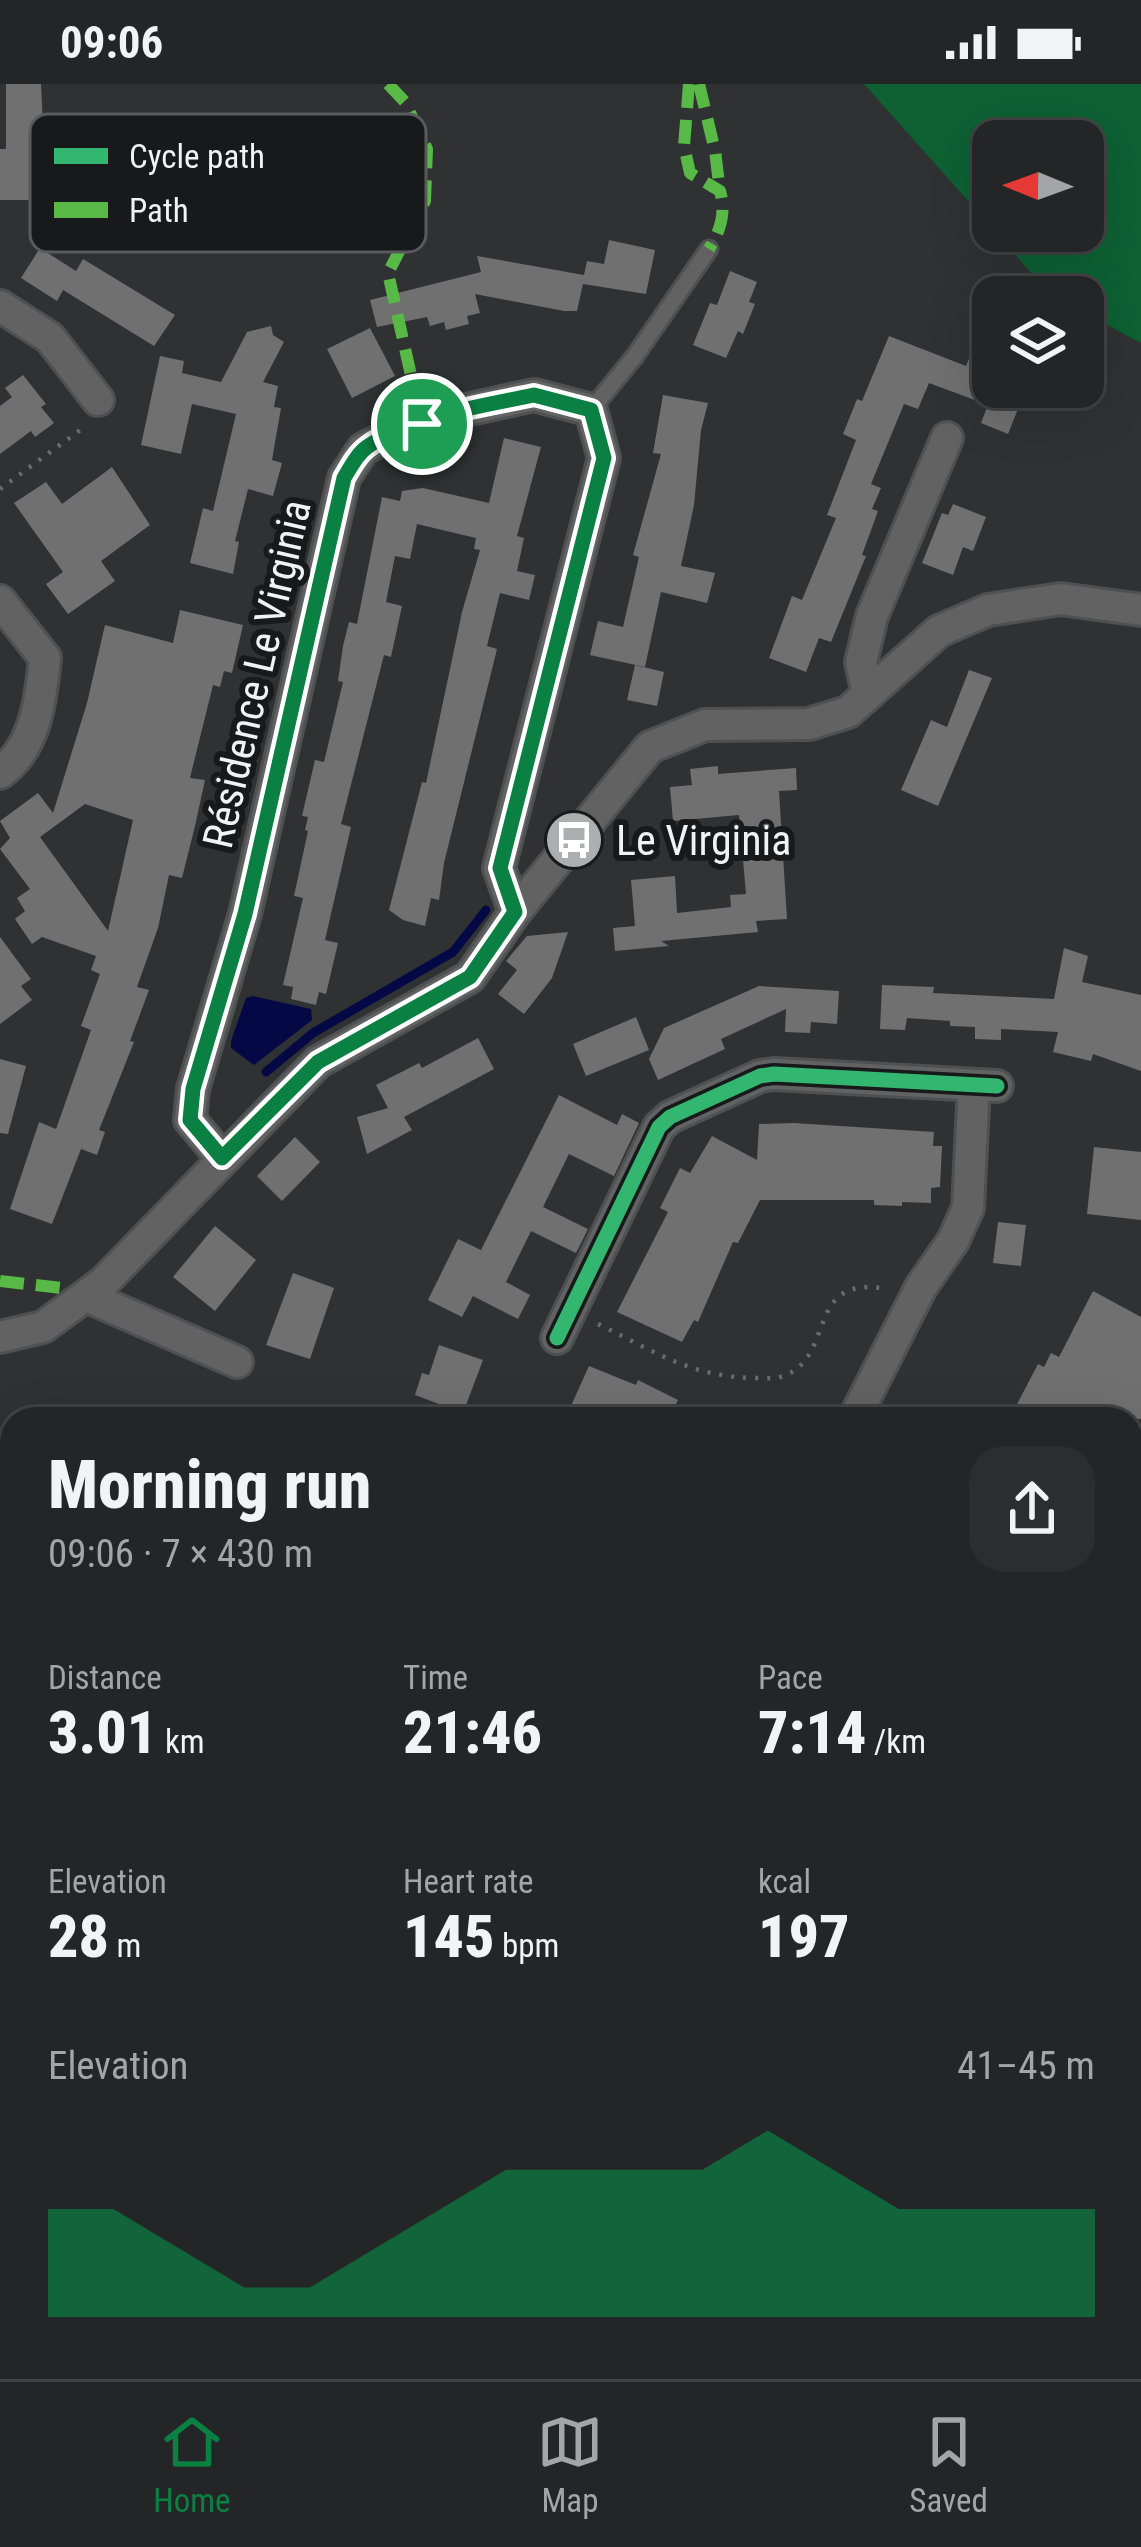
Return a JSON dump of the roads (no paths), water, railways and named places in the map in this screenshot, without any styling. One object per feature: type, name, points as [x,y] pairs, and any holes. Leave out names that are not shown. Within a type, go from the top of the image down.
[{"type":"street","points":[[0,306],[50,338],[98,400]]},
{"type":"street","name":"Résidence Le Virginia","points":[[222,1158],[190,1120],[193,1089],[245,914],[344,478],[363,449],[457,412],[534,395],[591,410]]},
{"type":"street","points":[[515,912],[500,868],[604,458],[591,410]]},
{"type":"street","points":[[868,694],[861,662],[872,616],[947,438]]},
{"type":"street","points":[[0,1337],[44,1327],[103,1282],[318,1062],[470,977],[515,912],[650,746],[705,725],[808,724],[848,712],[939,631],[988,610],[1061,599],[1141,610]]},
{"type":"street","points":[[0,601],[45,658],[40,709],[16,762],[0,773]]},
{"type":"street","points":[[564,1324],[659,1127],[670,1118],[760,1076],[774,1074],[986,1086],[964,1223],[913,1303],[860,1407]]},
{"type":"street","points":[[86,1296],[237,1362]]},
{"type":"lane","points":[[591,410],[709,249]]},
{"type":"waterway","points":[[266,1072],[313,1033],[453,952],[486,910]]},
{"type":"place","name":"Le Virginia","points":[[574,840]]}]
